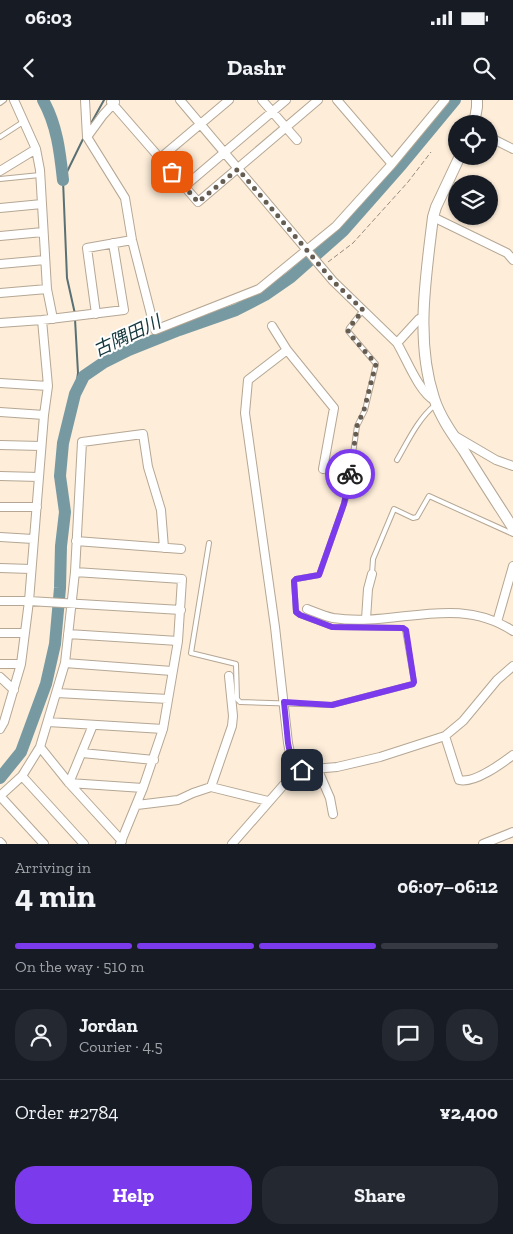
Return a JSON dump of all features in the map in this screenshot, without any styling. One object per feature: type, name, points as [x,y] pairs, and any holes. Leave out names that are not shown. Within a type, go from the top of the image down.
[{"type":"street","points":[[14,100],[36,149],[40,175],[46,289],[53,319]]},
{"type":"street","points":[[85,100],[87,138],[125,198],[132,240],[155,330],[259,289],[336,226],[392,164],[445,100]]},
{"type":"street","points":[[180,100],[321,268],[397,343],[429,397],[436,402]]},
{"type":"street","points":[[159,159],[229,100]]},
{"type":"street","points":[[262,100],[297,140]]},
{"type":"street","points":[[185,186],[286,100]]},
{"type":"street","points":[[87,138],[114,101],[159,159],[198,202],[318,100]]},
{"type":"street","points":[[337,100],[392,164]]},
{"type":"street","points":[[476,115],[477,100]]},
{"type":"street","points":[[498,141],[513,148]]},
{"type":"street","points":[[0,171],[36,149]]},
{"type":"street","points":[[456,165],[433,217],[424,318],[425,354],[436,402],[453,435],[513,528]]},
{"type":"street","points":[[0,208],[42,204]]},
{"type":"street","points":[[433,217],[507,253],[513,260]]},
{"type":"street","points":[[0,236],[43,232]]},
{"type":"street","points":[[96,314],[87,248],[132,240]]},
{"type":"street","points":[[0,323],[53,319],[124,310],[113,243]]},
{"type":"street","points":[[0,264],[45,260]]},
{"type":"street","points":[[0,293],[46,289]]},
{"type":"street","points":[[397,343],[419,319],[424,318]]},
{"type":"street","points":[[1,723],[14,690],[21,664],[29,601],[33,538],[48,386],[42,320]]},
{"type":"street","points":[[272,326],[287,350],[334,408],[323,469]]},
{"type":"street","points":[[287,350],[248,380],[245,413],[288,743],[294,773]]},
{"type":"street","points":[[0,383],[48,386]]},
{"type":"street","points":[[0,412],[44,415]]},
{"type":"street","points":[[44,844],[0,796],[22,776],[40,747],[57,693],[64,663],[75,572],[82,442],[143,434],[148,467],[161,510],[164,548]]},
{"type":"street","points":[[453,435],[496,460],[513,466]]},
{"type":"street","points":[[0,445],[42,446]]},
{"type":"street","points":[[0,476],[39,476]]},
{"type":"street","points":[[0,507],[37,508]]},
{"type":"street","points":[[0,537],[33,538]]},
{"type":"street","points":[[76,541],[181,549]]},
{"type":"street","points":[[497,622],[513,566]]},
{"type":"street","points":[[0,568],[31,569]]},
{"type":"street","points":[[40,747],[68,783],[121,842],[144,788],[163,730],[178,641],[182,579],[75,572]]},
{"type":"street","points":[[366,619],[368,589],[372,574]]},
{"type":"street","points":[[0,601],[181,610]]},
{"type":"street","points":[[307,609],[332,618],[393,619],[453,612],[475,614],[497,622],[513,631]]},
{"type":"street","points":[[0,633],[25,633]]},
{"type":"street","points":[[68,634],[178,641]]},
{"type":"street","points":[[64,663],[172,671]]},
{"type":"street","points":[[0,664],[21,664]]},
{"type":"street","points":[[232,844],[294,773],[302,770],[337,767],[380,757],[445,736],[463,721],[497,680],[513,666]]},
{"type":"street","points":[[212,787],[232,726],[233,716],[229,676]]},
{"type":"street","points":[[0,677],[14,690]]},
{"type":"street","points":[[57,693],[168,700]]},
{"type":"street","points":[[48,722],[163,730]]},
{"type":"street","points":[[68,783],[93,725]]},
{"type":"street","points":[[445,736],[459,780],[466,782],[483,774],[513,755]]},
{"type":"street","points":[[82,753],[154,760]]},
{"type":"street","points":[[317,768],[330,798],[333,814]]},
{"type":"street","points":[[22,776],[84,844]]},
{"type":"street","points":[[68,783],[144,788]]},
{"type":"street","points":[[137,805],[178,800],[212,787],[268,801]]},
{"type":"street","points":[[483,844],[513,832]]},
{"type":"lane","points":[[0,103],[4,100]]},
{"type":"lane","points":[[0,137],[24,121]]},
{"type":"lane","points":[[0,179],[40,175]]},
{"type":"lane","points":[[209,542],[191,653],[236,664],[237,699],[240,702],[332,705],[413,684],[406,630],[403,628],[332,627],[300,615],[296,612],[295,607],[294,581],[319,575],[347,494],[357,426],[364,410],[376,364],[348,332],[363,310]]},
{"type":"lane","points":[[397,460],[419,424],[436,402]]},
{"type":"lane","points":[[372,574],[373,559],[394,509],[413,518],[417,517],[429,496],[513,534]]},
{"type":"path","points":[[321,268],[353,243],[408,182],[431,152]]},
{"type":"waterway","points":[[43,100],[55,129],[63,180]]},
{"type":"waterway","points":[[89,127],[104,100]]},
{"type":"waterway","name":"古隅田川","points":[[0,778],[21,752],[46,684],[55,644],[65,512],[60,476],[63,443],[75,394],[84,376],[103,363],[129,350],[236,310],[265,295],[291,277],[343,231],[455,100]]},
{"type":"waterway","points":[[75,314],[67,278],[63,180],[84,137]]},
{"type":"waterway","points":[[75,319],[78,373],[75,394]]},
{"type":"way so far","points":[[172,172],[198,202],[238,169],[321,268],[363,310],[348,332],[376,364],[364,410],[357,426],[350,474]]},
{"type":"route","points":[[302,770],[294,773],[288,743],[284,702],[332,705],[413,684],[414,682],[406,630],[403,628],[332,627],[296,612],[294,581],[319,575],[344,504],[350,474]]}]
